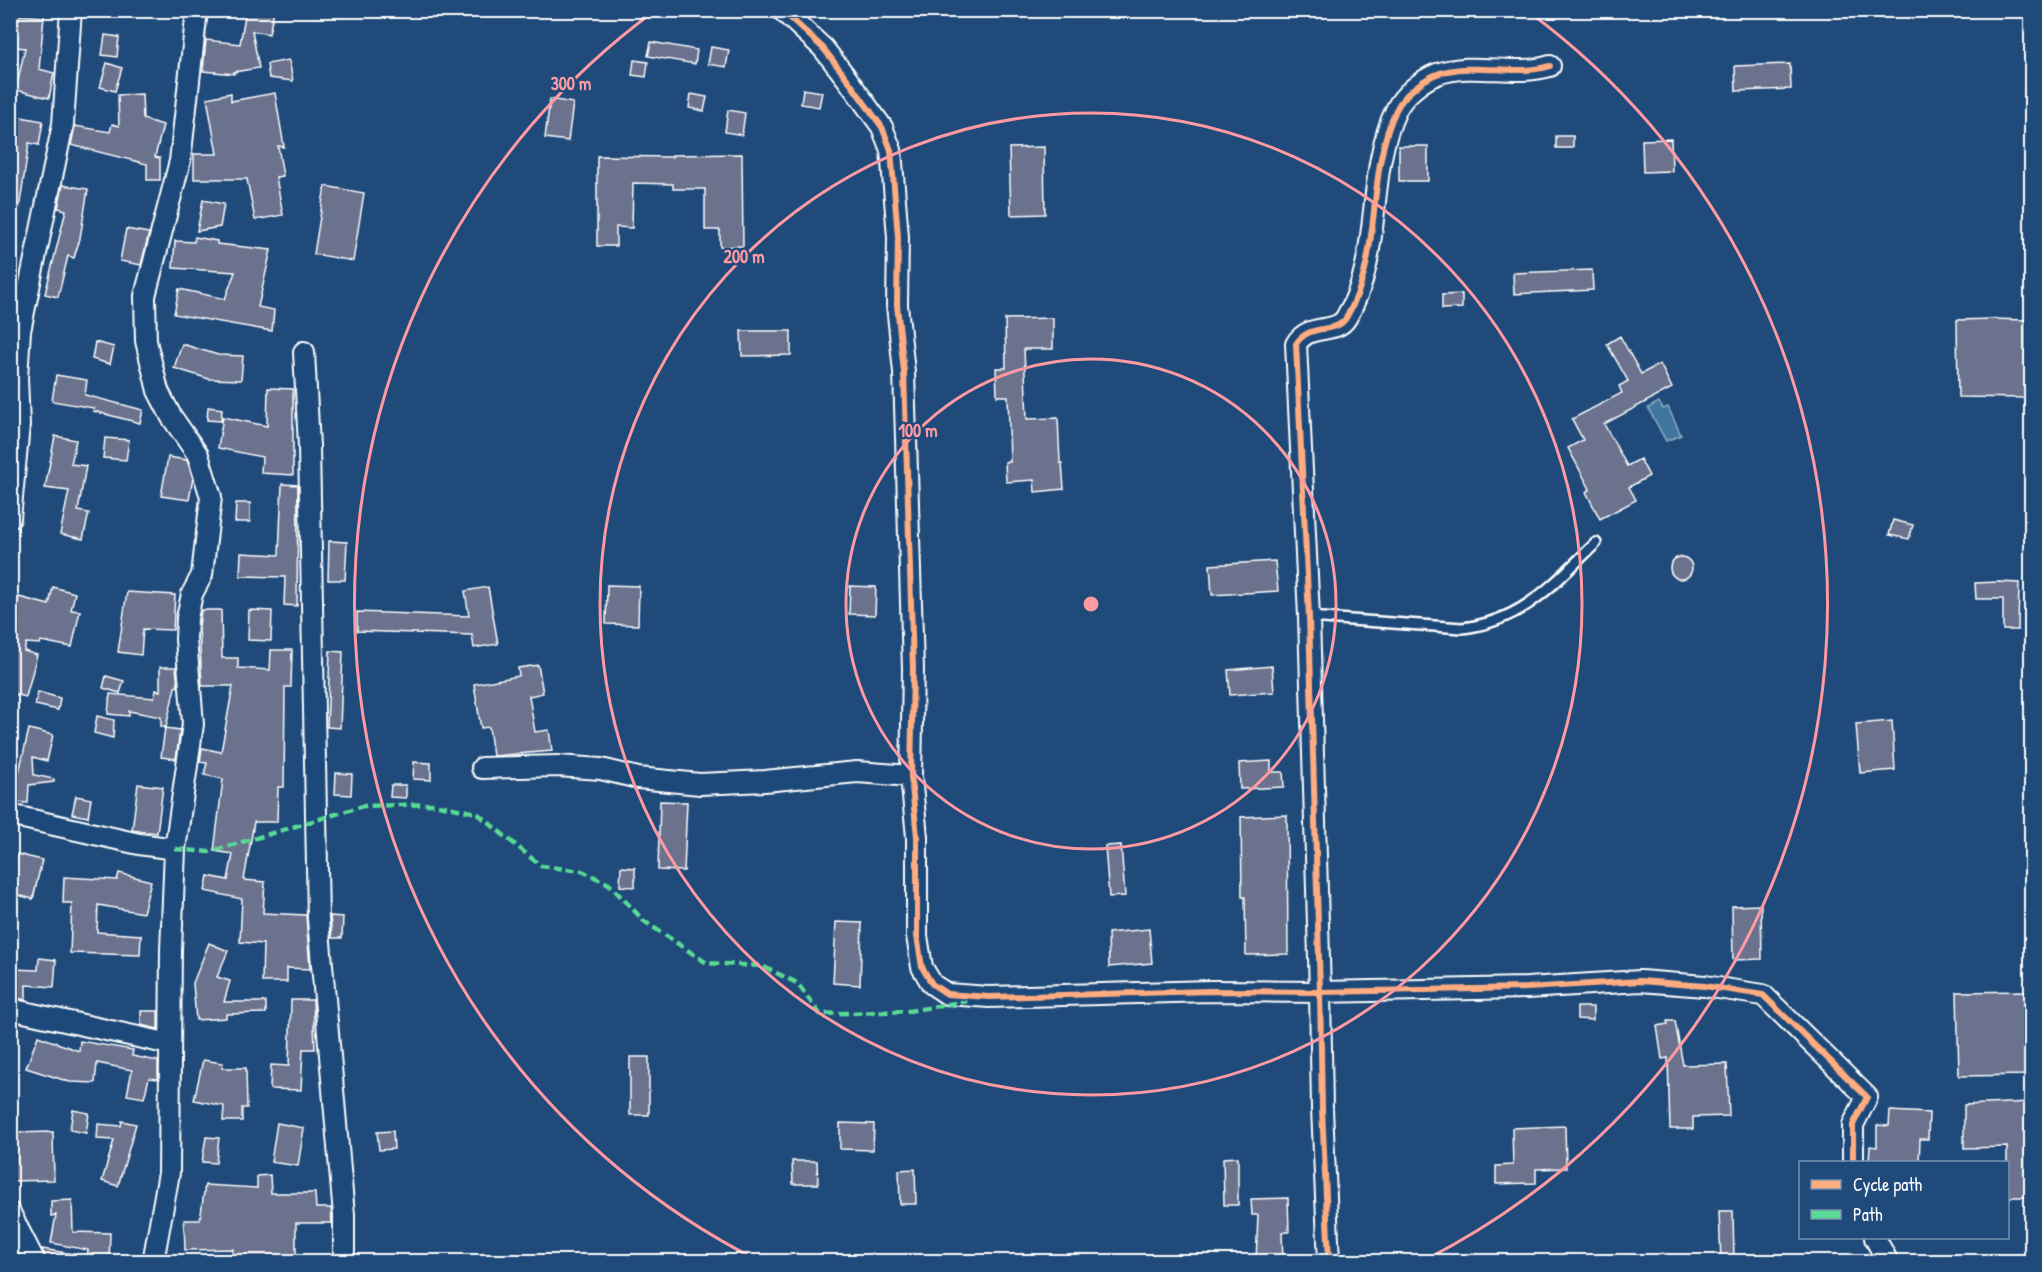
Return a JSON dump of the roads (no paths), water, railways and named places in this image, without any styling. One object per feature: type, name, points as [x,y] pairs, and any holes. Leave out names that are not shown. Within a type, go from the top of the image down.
[{"type":"street","points":[[10,518],[19,425],[17,378],[20,331],[63,124],[71,10]]},
{"type":"street","points":[[153,1262],[169,1173],[175,849],[193,724],[186,639],[187,618],[192,594],[202,575],[211,497],[198,455],[171,416],[158,391],[146,341],[145,296],[180,161],[196,10]]},
{"type":"street","points":[[782,10],[823,48],[845,76],[882,127],[891,150],[898,237],[897,306],[904,372],[913,669],[911,776],[917,837],[919,946],[922,967],[932,984],[947,994],[989,997],[1211,991],[1503,989],[1640,981],[1705,986],[1763,995],[1867,1097],[1853,1125],[1853,1161]]},
{"type":"street","points":[[1329,1262],[1322,1109],[1309,617],[1296,344],[1305,333],[1338,326],[1346,318],[1366,270],[1380,169],[1396,109],[1411,91],[1436,75],[1463,69],[1531,72],[1550,66]]},
{"type":"street","points":[[304,352],[309,456],[318,919],[344,1215],[344,1262]]},
{"type":"street","points":[[482,768],[579,767],[601,769],[638,778],[700,784],[765,781],[857,772],[911,776]]},
{"type":"street","points":[[10,815],[139,844],[175,849]]},
{"type":"street","points":[[10,1009],[170,1044]]},
{"type":"street","points":[[10,1213],[35,1262]]},
{"type":"street","points":[[1876,1239],[1888,1262]]},
{"type":"lane","points":[[1309,617],[1462,628],[1479,626],[1498,621],[1536,601],[1596,543]]},
{"type":"water","points":[[1659,402],[1663,409],[1668,407],[1681,435],[1666,441],[1648,408]]}]
